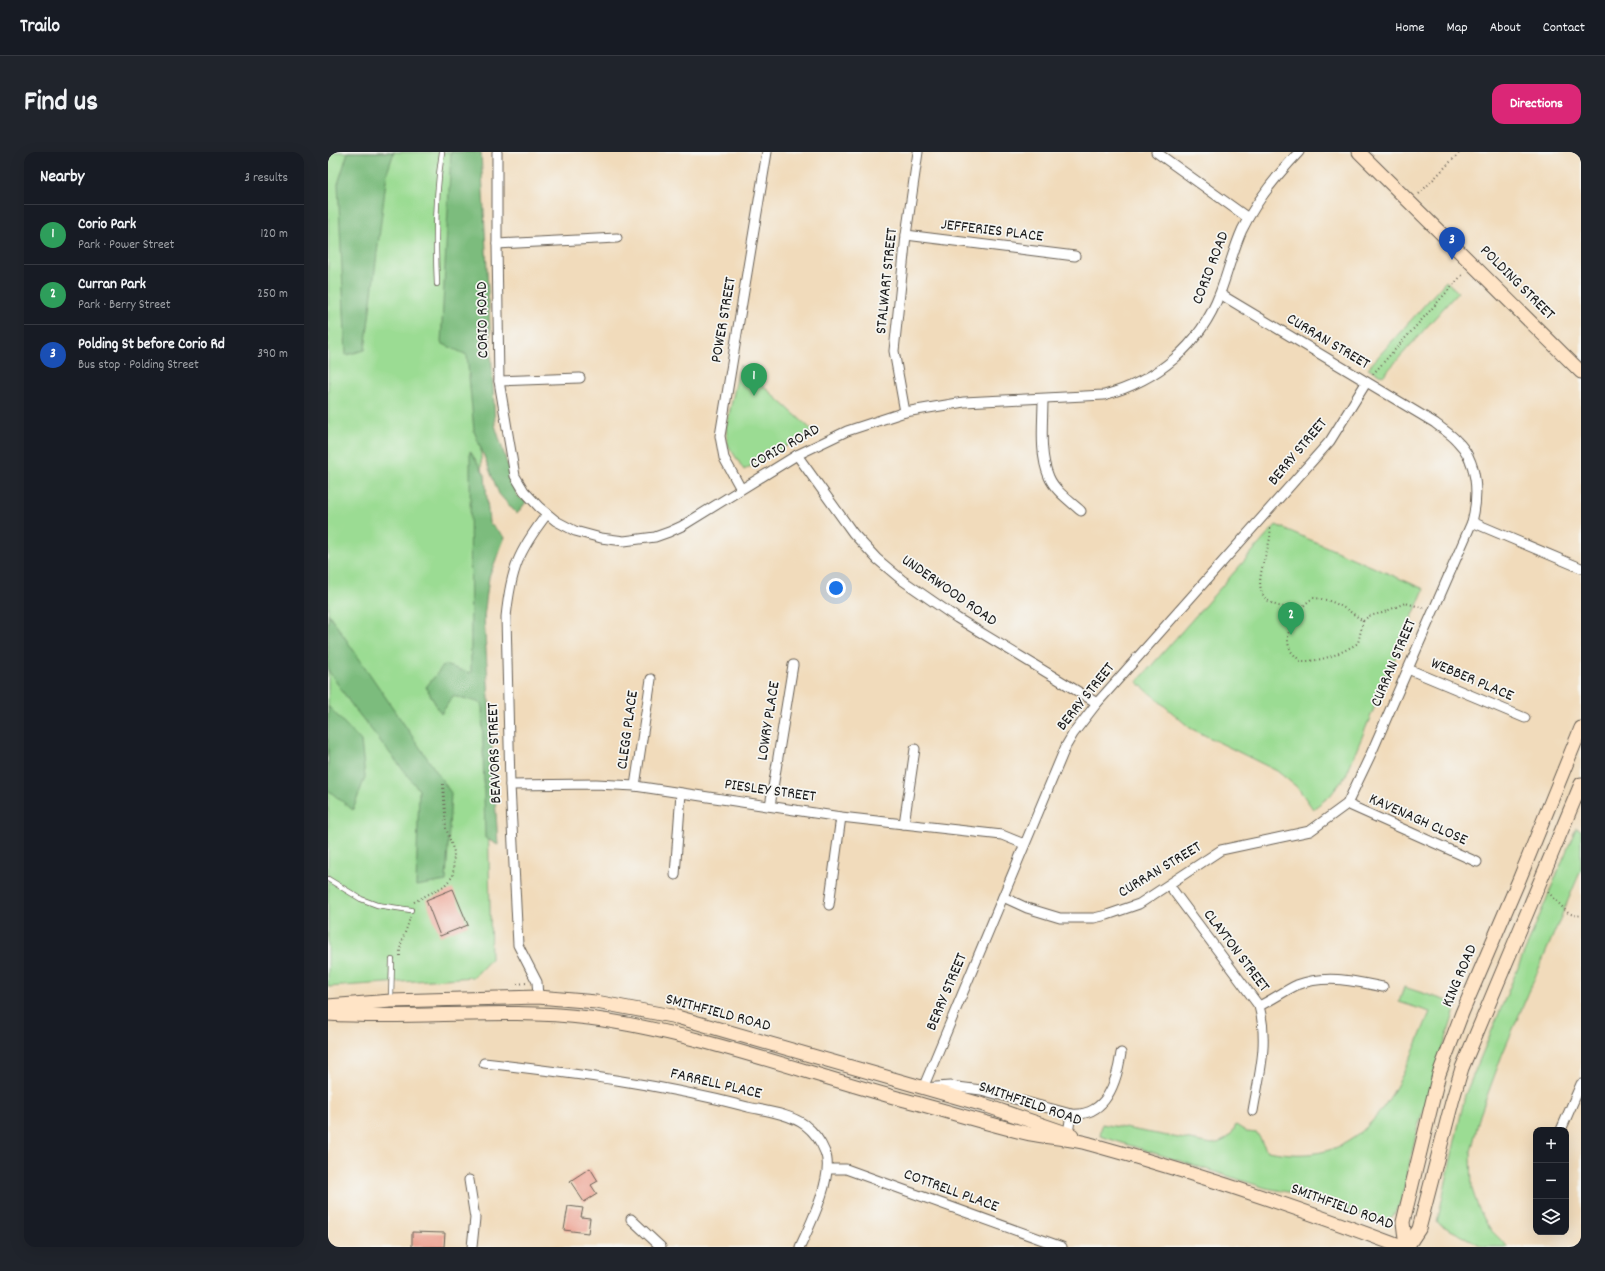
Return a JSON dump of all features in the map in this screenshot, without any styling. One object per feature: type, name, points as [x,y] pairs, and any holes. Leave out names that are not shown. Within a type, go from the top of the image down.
[{"type":"main road","name":"POLDING STREET","points":[[1359,152],[1581,372]]},
{"type":"main road","name":"KING ROAD","points":[[1406,1247],[1403,1222],[1439,1074],[1462,1013],[1519,880],[1581,728]]},
{"type":"main road","name":"KING ROAD","points":[[1406,1247],[1419,1229],[1462,1068],[1581,784]]},
{"type":"main road","name":"SMITHFIELD ROAD","points":[[328,1006],[391,1001],[538,997],[596,1002],[677,1017],[984,1105],[1068,1133],[1086,1143]]},
{"type":"main road","points":[[426,1015],[464,1006],[532,1003],[538,997],[542,1003],[548,1006],[656,1021],[693,1039]]},
{"type":"main road","name":"SMITHFIELD ROAD","points":[[328,1014],[355,1016],[552,1014],[592,1019],[693,1039],[812,1074],[1032,1134],[1086,1143],[1290,1205],[1402,1247]]},
{"type":"main road","points":[[812,1074],[842,1075],[910,1092],[923,1088],[932,1098],[1001,1119],[1032,1134]]},
{"type":"street","name":"CORIO ROAD","points":[[497,152],[497,244],[500,381],[515,476],[531,499],[547,514],[574,531],[624,541],[655,537],[682,526],[797,455],[847,431],[905,412],[964,402],[1003,398],[1043,399],[1104,395],[1119,391],[1154,374],[1175,359],[1188,347],[1203,326],[1220,294],[1241,232],[1248,218],[1273,181],[1299,152]]},
{"type":"street","name":"POWER STREET","points":[[741,489],[724,458],[720,436],[767,152]]},
{"type":"street","name":"STALWART STREET","points":[[905,412],[894,351],[906,235],[918,152]]},
{"type":"street","points":[[1156,152],[1248,218]]},
{"type":"street","name":"JEFFERIES PLACE","points":[[906,235],[1075,256]]},
{"type":"street","points":[[497,244],[617,238]]},
{"type":"street","name":"CURRAN STREET","points":[[1003,897],[1027,908],[1060,918],[1094,918],[1122,911],[1139,904],[1221,850],[1310,831],[1347,804],[1370,756],[1472,522],[1476,506],[1476,485],[1471,463],[1466,452],[1457,441],[1435,423],[1366,383],[1220,294]]},
{"type":"street","points":[[500,381],[580,378]]},
{"type":"street","name":"BERRY STREET","points":[[923,1088],[1024,844],[1066,746],[1073,734],[1097,704],[1330,441],[1366,383]]},
{"type":"street","points":[[1043,399],[1044,453],[1049,476],[1059,490],[1081,511]]},
{"type":"street","name":"UNDERWOOD ROAD","points":[[797,455],[853,533],[877,558],[902,580],[957,618],[1097,704]]},
{"type":"street","name":"BEAVORS STREET","points":[[538,997],[537,982],[518,945],[510,785],[506,617],[508,594],[513,571],[523,547],[547,514]]},
{"type":"street","points":[[1472,522],[1581,568]]},
{"type":"street","name":"LOWRY PLACE","points":[[770,806],[793,665]]},
{"type":"street","name":"WEBBER PLACE","points":[[1408,669],[1525,718]]},
{"type":"street","name":"CLEGG PLACE","points":[[635,786],[651,679]]},
{"type":"street","points":[[904,824],[915,749]]},
{"type":"street","name":"PIESLEY STREET","points":[[510,785],[609,784],[635,786],[841,817],[1002,834],[1024,844]]},
{"type":"street","points":[[675,875],[681,793]]},
{"type":"street","name":"KAVENAGH CLOSE","points":[[1347,804],[1477,862]]},
{"type":"street","points":[[829,904],[841,817]]},
{"type":"street","name":"CLAYTON STREET","points":[[1169,885],[1259,1006],[1264,1024],[1264,1051],[1253,1111]]},
{"type":"street","points":[[1259,1006],[1295,986],[1315,981],[1346,979],[1383,987]]},
{"type":"street","points":[[923,1088],[950,1086],[981,1090],[1071,1114],[1082,1114],[1096,1107],[1104,1100],[1116,1080],[1121,1053]]},
{"type":"street","name":"FARRELL PLACE","points":[[484,1063],[646,1084],[721,1100],[787,1117],[805,1125],[817,1136],[826,1153],[828,1169],[820,1198],[800,1247]]},
{"type":"street","points":[[1562,1127],[1581,1084]]},
{"type":"street","points":[[1068,1133],[1071,1114]]},
{"type":"street","name":"COTTRELL PLACE","points":[[828,1169],[846,1169],[1062,1247]]},
{"type":"street","points":[[469,1180],[475,1218],[472,1247]]},
{"type":"street","points":[[631,1219],[661,1247]]},
{"type":"lane","points":[[437,284],[435,232],[437,184],[442,152]]},
{"type":"lane","points":[[328,879],[361,899],[377,905],[411,910]]},
{"type":"lane","points":[[391,1001],[392,960]]},
{"type":"path","points":[[1422,190],[1460,152]]},
{"type":"path","points":[[1366,383],[1463,274]]},
{"type":"path","points":[[1270,528],[1271,533],[1264,557],[1260,580],[1263,595],[1270,603],[1300,611]]},
{"type":"path","points":[[1363,621],[1339,604],[1328,600],[1313,598],[1307,602],[1300,611],[1290,628],[1287,638],[1290,650],[1300,660],[1313,662],[1345,651],[1358,643],[1363,621],[1369,616],[1382,613],[1405,603],[1433,610]]},
{"type":"path","points":[[400,960],[400,944],[408,927],[412,903],[444,886],[453,876],[454,852],[446,828],[443,784]]},
{"type":"path","points":[[1547,891],[1568,913],[1577,916],[1581,915]]},
{"type":"green space","points":[[328,152],[475,152],[491,959],[474,977],[328,987]]},
{"type":"green space","points":[[348,152],[394,152],[387,173],[365,350],[346,355],[338,184]]},
{"type":"green space","points":[[451,152],[481,152],[495,425],[517,495],[526,502],[517,514],[499,494],[474,431],[467,355],[441,343]]},
{"type":"green space","points":[[1446,281],[1458,292],[1383,376],[1368,368]]},
{"type":"green space","points":[[740,365],[813,431],[744,470],[728,445],[726,428]]},
{"type":"green space","points":[[470,451],[485,475],[489,523],[505,537],[489,577],[484,617],[498,845],[485,838],[482,703],[453,696],[441,714],[426,687],[444,665],[471,673]]},
{"type":"green space","points":[[1276,525],[1424,589],[1346,775],[1330,796],[1313,809],[1298,788],[1277,771],[1190,728],[1137,682]]},
{"type":"green space","points":[[328,613],[451,793],[446,881],[416,886],[419,790],[351,704],[328,670]]},
{"type":"green space","points":[[328,706],[361,741],[365,777],[353,810],[328,790]]},
{"type":"green space","points":[[1576,828],[1581,830],[1581,870],[1502,1055],[1480,1115],[1471,1152],[1472,1189],[1478,1207],[1489,1228],[1508,1247],[1484,1247],[1437,1223],[1465,1095]]},
{"type":"green space","points":[[1404,987],[1457,1004],[1417,1130],[1402,1199],[1393,1216],[1386,1221],[1378,1221],[1309,1196],[1266,1188],[1100,1136],[1102,1124],[1212,1144],[1221,1142],[1227,1138],[1232,1133],[1236,1125],[1247,1132],[1257,1133],[1267,1151],[1287,1154],[1307,1154],[1332,1149],[1353,1138],[1371,1122],[1400,1080],[1411,1057],[1430,1012],[1399,1002]]},
{"type":"building","points":[[453,889],[468,925],[440,936],[426,900]]},
{"type":"building","points":[[590,1168],[598,1181],[591,1185],[597,1194],[584,1202],[570,1181]]},
{"type":"building","points":[[568,1206],[583,1208],[581,1217],[590,1218],[588,1233],[564,1230]]},
{"type":"building","points":[[412,1232],[445,1233],[444,1247],[412,1247]]},
{"type":"place","name":"Polding St before Corio Rd","points":[[1452,260]]},
{"type":"place","name":"Corio Park","points":[[754,396]]},
{"type":"place","name":"Curran Park","points":[[1291,635]]}]
